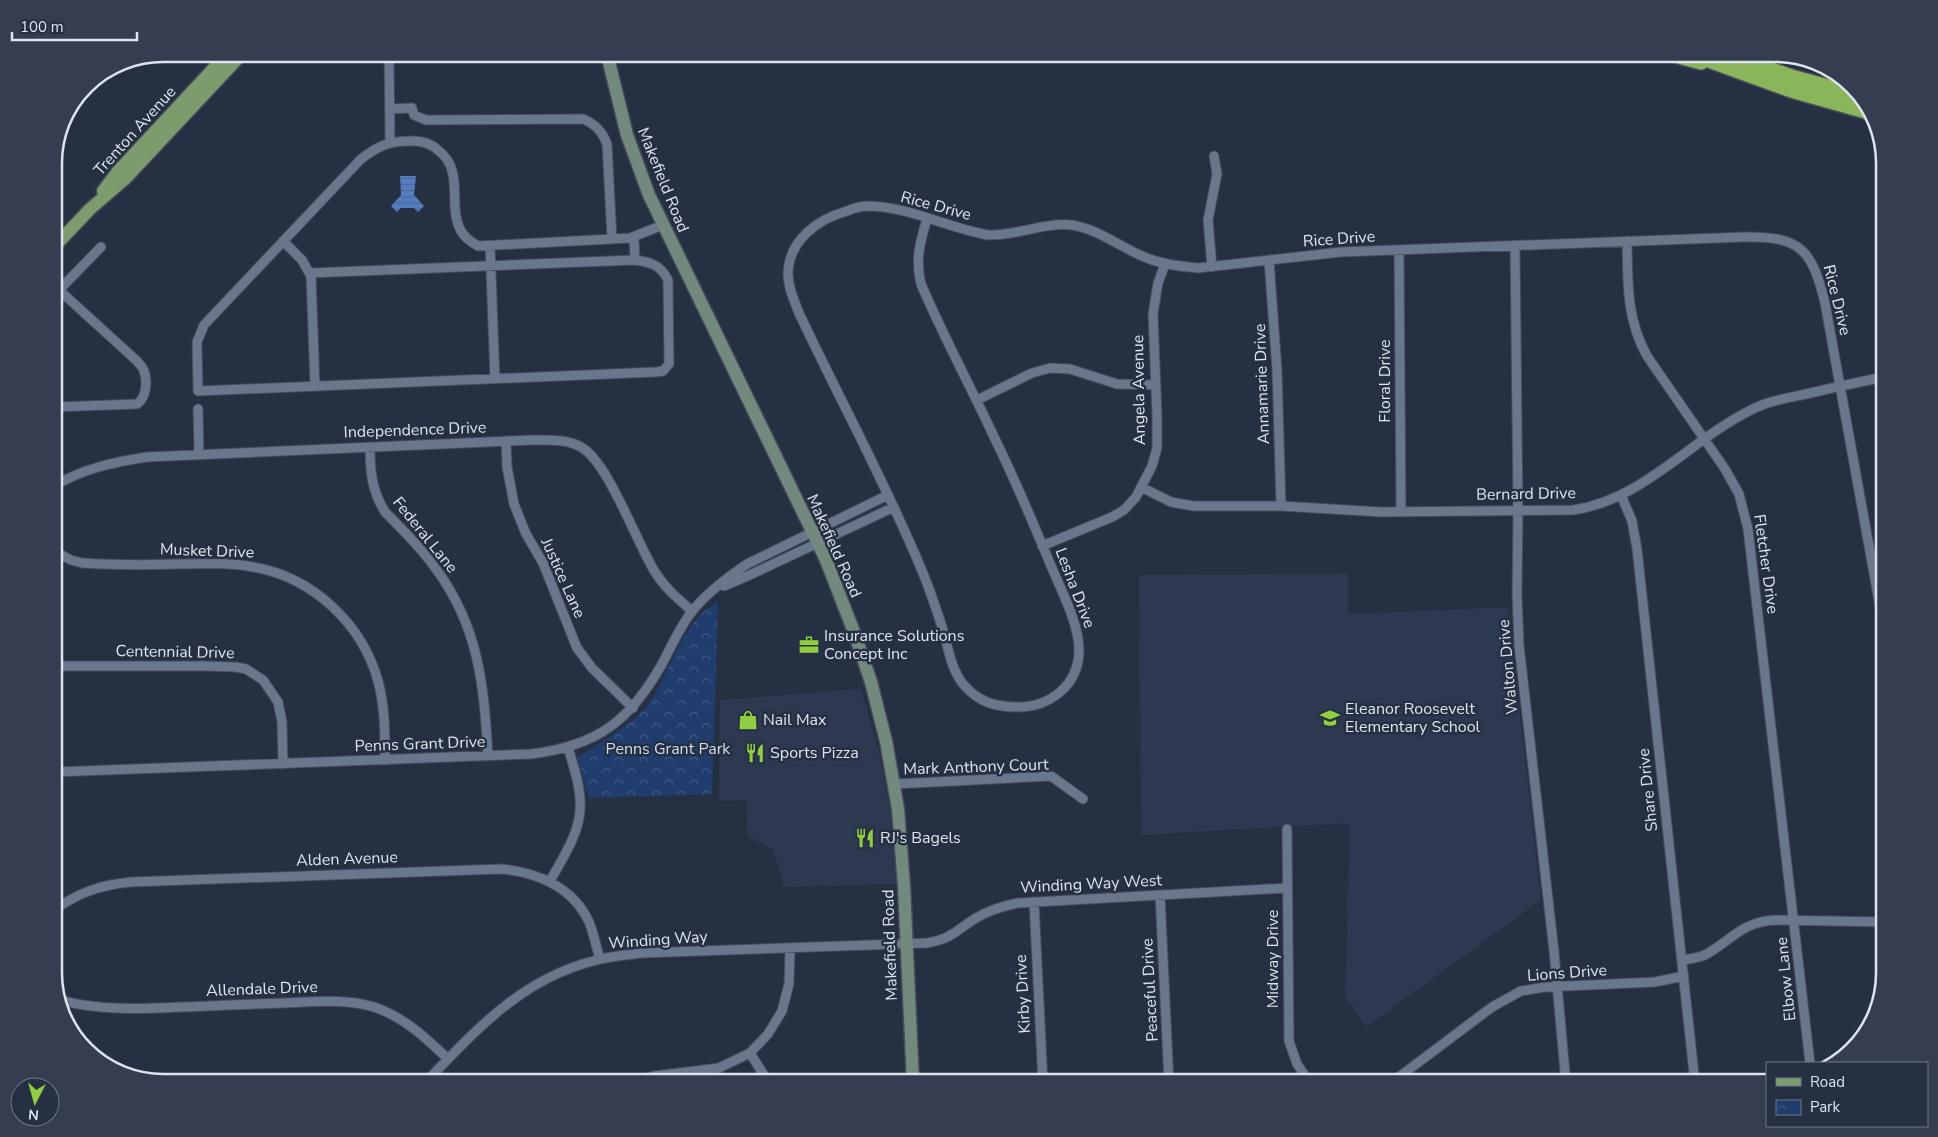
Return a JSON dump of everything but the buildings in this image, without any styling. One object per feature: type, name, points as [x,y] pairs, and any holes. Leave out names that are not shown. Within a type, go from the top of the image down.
[{"type":"highway","points":[[1699,62],[1859,109]]},
{"type":"highway","points":[[1714,62],[1762,80]]},
{"type":"highway","points":[[1748,62],[1795,78],[1844,91]]},
{"type":"main road","name":"Trenton Avenue","points":[[90,209],[118,171],[220,62]]},
{"type":"main road","points":[[63,238],[90,209],[126,178],[235,62]]},
{"type":"street","points":[[389,62],[390,142]]},
{"type":"street","name":"Makefield Road","points":[[609,62],[627,135],[649,195],[815,538],[854,632],[871,682],[894,784],[903,875],[913,1074]]},
{"type":"street","points":[[390,109],[412,108],[414,116],[426,120],[583,119],[591,122],[600,131],[607,144],[612,239]]},
{"type":"street","points":[[310,274],[635,260],[648,262],[658,266],[668,280],[670,358],[666,368],[656,372],[198,391],[197,353],[200,332],[204,325],[361,159],[371,151],[390,142],[424,142],[442,152],[449,161],[454,173],[457,218],[460,231],[468,240],[478,246],[612,239],[634,236],[663,225]]},
{"type":"street","points":[[1212,267],[1208,220],[1217,174],[1214,156]]},
{"type":"street","name":"Rice Drive","points":[[894,507],[799,313],[789,285],[790,263],[793,252],[804,235],[824,219],[835,214],[868,206],[884,207],[988,235],[1072,225],[1097,233],[1140,255],[1165,264],[1198,268],[1326,253],[1764,236],[1786,240],[1801,249],[1813,264],[1818,275],[1825,303],[1876,582]]},
{"type":"street","name":"Lesha Drive","points":[[894,507],[936,606],[958,676],[974,696],[988,704],[1024,707],[1042,703],[1051,698],[1070,681],[1077,664],[1079,652],[1076,631],[1012,474],[921,284],[917,269],[917,256],[927,219]]},
{"type":"street","points":[[634,236],[635,260]]},
{"type":"street","points":[[283,241],[302,260],[310,274],[312,284],[315,386]]},
{"type":"street","name":"Fletcher Drive","points":[[1627,241],[1630,304],[1637,336],[1647,356],[1732,482],[1744,511],[1748,529],[1794,920]]},
{"type":"street","name":"Walton Drive","points":[[1515,245],[1517,595],[1520,645],[1558,987],[1565,1074]]},
{"type":"street","points":[[490,246],[495,379]]},
{"type":"street","points":[[63,287],[100,247]]},
{"type":"street","name":"Floral Drive","points":[[1399,250],[1401,512]]},
{"type":"street","name":"Annamarie Drive","points":[[1269,260],[1277,370],[1281,506]]},
{"type":"street","name":"Angela Avenue","points":[[1042,546],[1112,517],[1130,504],[1141,487],[1154,459],[1157,448],[1153,314],[1157,290],[1165,264]]},
{"type":"street","points":[[63,298],[137,361],[144,371],[145,389],[142,401],[137,404],[63,407]]},
{"type":"street","points":[[976,400],[1032,373],[1050,368],[1070,369],[1117,384],[1156,384]]},
{"type":"street","name":"Bernard Drive","points":[[1141,487],[1180,504],[1281,506],[1337,511],[1401,512],[1573,510],[1588,508],[1621,495],[1645,481],[1731,421],[1764,404],[1875,379]]},
{"type":"street","points":[[198,409],[200,454]]},
{"type":"street","name":"Independence Drive","points":[[63,482],[78,474],[125,460],[147,457],[532,440],[568,442],[582,448],[592,456],[605,474],[656,573],[671,593],[692,611]]},
{"type":"street","name":"Justice Lane","points":[[506,441],[507,467],[514,504],[526,534],[543,563],[577,648],[592,668],[633,708]]},
{"type":"street","name":"Federal Lane","points":[[370,447],[371,478],[378,501],[385,512],[438,570],[465,619],[481,673],[485,697],[488,756]]},
{"type":"street","points":[[815,538],[888,494]]},
{"type":"street","name":"Share Drive","points":[[1621,495],[1632,521],[1637,549],[1694,1074]]},
{"type":"street","points":[[815,538],[894,507]]},
{"type":"street","name":"Penns Grant Drive","points":[[63,772],[531,754],[568,748],[607,730],[633,708],[652,682],[692,611],[712,591],[748,564],[815,538]]},
{"type":"street","name":"Musket Drive","points":[[63,556],[82,563],[213,564],[254,567],[291,578],[315,592],[338,611],[352,629],[362,644],[374,669],[382,700],[385,760]]},
{"type":"street","name":"Centennial Drive","points":[[63,666],[203,666],[246,669],[263,680],[278,702],[282,722],[283,764]]},
{"type":"street","points":[[550,882],[576,835],[580,815],[579,786],[568,748]]},
{"type":"street","name":"Mark Anthony Court","points":[[894,784],[1051,776],[1082,799]]},
{"type":"street","name":"Midway Drive","points":[[1287,829],[1289,1042],[1297,1064],[1304,1074]]},
{"type":"street","name":"Alden Avenue","points":[[63,904],[73,897],[100,887],[131,882],[501,869],[533,874],[550,882],[571,898],[583,912],[600,959]]},
{"type":"street","name":"Winding Way West","points":[[906,944],[941,940],[976,918],[1004,905],[1287,888]]},
{"type":"street","name":"Peaceful Drive","points":[[1160,895],[1170,1074]]},
{"type":"street","name":"Kirby Drive","points":[[1034,902],[1044,1074]]},
{"type":"street","points":[[1682,960],[1704,955],[1748,926],[1761,921],[1794,920]]},
{"type":"street","name":"Elbow Lane","points":[[1810,1062],[1794,920],[1876,922]]},
{"type":"street","name":"Winding Way","points":[[434,1074],[481,1025],[512,999],[556,974],[600,959],[642,953],[906,944]]},
{"type":"street","points":[[670,1074],[719,1068],[750,1053],[768,1034],[782,1011],[789,984],[790,949]]},
{"type":"street","name":"Lions Drive","points":[[1403,1074],[1503,999],[1532,988],[1655,982],[1684,976]]},
{"type":"street","name":"Allendale Drive","points":[[67,1001],[98,1008],[157,1008],[319,1001],[358,1004],[384,1011],[408,1024],[448,1059]]},
{"type":"street","points":[[750,1053],[763,1074]]},
{"type":"shaded area","points":[[400,176],[416,176],[414,195],[424,206],[418,212],[414,208],[401,208],[397,212],[391,206],[401,195]]},
{"type":"shaded area","name":"Eleanor Roosevelt Elementary School","points":[[1348,574],[1348,614],[1508,607],[1541,900],[1366,1027],[1345,995],[1350,823],[1141,835],[1139,575]]},
{"type":"shaded area","points":[[861,689],[879,751],[891,817],[896,884],[784,887],[773,849],[748,837],[746,800],[719,801],[720,700]]},
{"type":"green space","name":"Penns Grant Park","points":[[718,602],[712,794],[589,798],[577,757],[638,716],[652,699],[694,622],[702,613]]},
{"type":"place","name":"Insurance Solutions Concept Inc","points":[[809,645]]},
{"type":"place","name":"Eleanor Roosevelt Elementary School","points":[[1330,718]]},
{"type":"place","name":"Nail Max","points":[[748,720]]},
{"type":"place","name":"Sports Pizza","points":[[755,753]]},
{"type":"place","name":"RJ's Bagels","points":[[865,838]]}]
